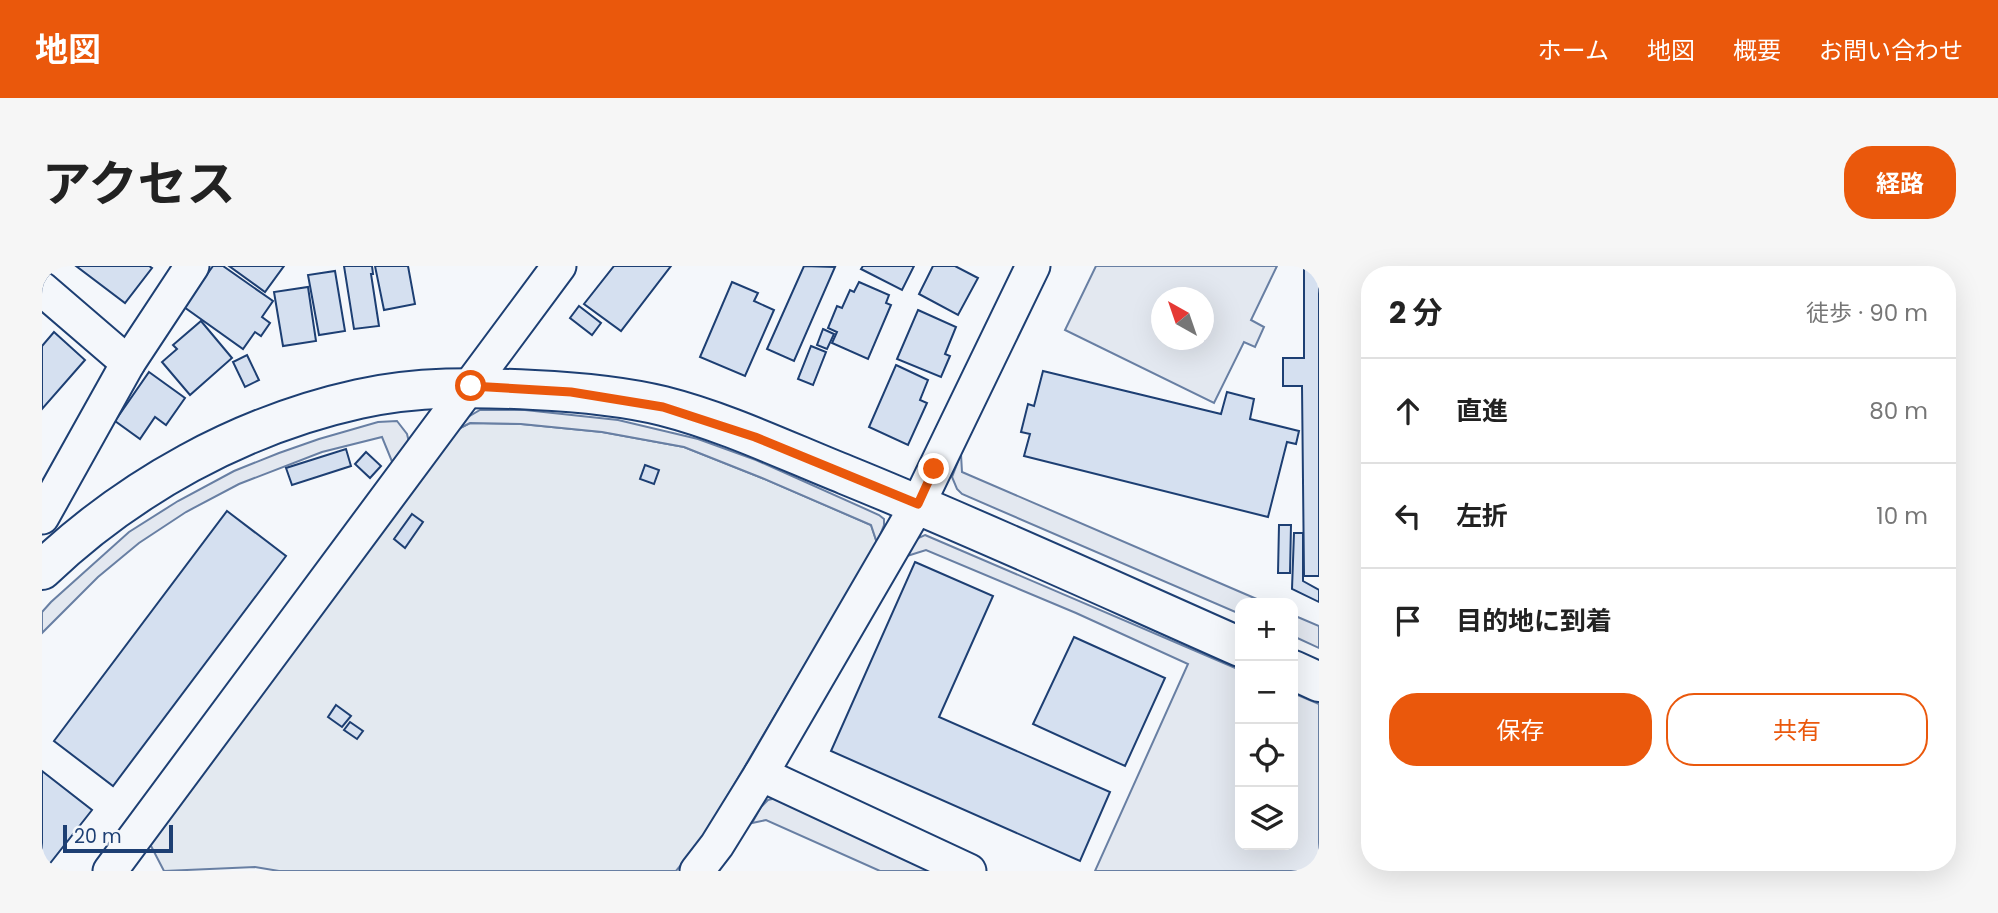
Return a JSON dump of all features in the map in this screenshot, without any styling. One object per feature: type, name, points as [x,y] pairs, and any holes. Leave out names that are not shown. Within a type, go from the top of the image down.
[{"type":"street","points":[[42,517],[128,363],[192,266]]},
{"type":"street","points":[[110,871],[559,266]]},
{"type":"street","points":[[697,871],[718,845],[761,774],[918,504],[1033,266]]},
{"type":"street","points":[[42,289],[128,363]]},
{"type":"street","points":[[42,570],[65,548],[119,506],[232,441],[296,416],[360,399],[471,386],[571,392],[663,407],[755,437],[918,504],[1235,645]]},
{"type":"street","points":[[1298,672],[1319,682]]},
{"type":"street","points":[[761,774],[969,871]]},
{"type":"shaded area","points":[[1096,266],[1277,266],[1251,320],[1264,327],[1255,347],[1244,342],[1214,403],[1065,330]]},
{"type":"shaded area","points":[[480,410],[525,410],[618,420],[698,439],[756,460],[879,515],[884,519],[884,525],[877,543],[871,525],[684,447],[602,432],[521,424],[470,423],[458,429],[468,417]]},
{"type":"shaded area","points":[[397,421],[407,434],[409,442],[393,464],[382,437],[322,452],[239,484],[186,512],[139,543],[98,577],[42,633],[42,612],[51,602],[129,532],[178,501],[234,471],[279,453],[378,422]]},
{"type":"shaded area","points":[[470,423],[521,424],[602,432],[684,447],[871,525],[877,543],[700,842],[676,871],[279,871],[255,867],[164,871],[150,844],[458,429]]},
{"type":"shaded area","points":[[961,454],[962,472],[1254,598],[1235,598],[1235,612],[962,494],[952,477]]},
{"type":"shaded area","points":[[925,535],[1235,668],[1235,850],[1298,850],[1298,695],[1319,704],[1319,871],[1095,871],[1188,664],[926,550],[907,556],[916,539]]},
{"type":"shaded area","points":[[1298,617],[1319,626],[1319,648],[1298,638]]},
{"type":"shaded area","points":[[776,798],[935,871],[880,871],[766,820],[752,823],[761,807],[768,800]]},
{"type":"building","points":[[76,266],[149,266],[152,268],[125,303]]},
{"type":"building","points":[[213,266],[223,266],[273,301],[262,317],[270,323],[261,336],[255,332],[243,349],[184,307]]},
{"type":"building","points":[[229,266],[284,266],[265,292]]},
{"type":"building","points":[[344,266],[372,266],[379,326],[354,329]]},
{"type":"building","points":[[375,266],[408,266],[415,304],[384,310]]},
{"type":"building","points":[[614,266],[671,266],[621,331],[584,304]]},
{"type":"building","points":[[804,266],[835,267],[794,361],[767,349]]},
{"type":"building","points":[[863,266],[914,266],[902,290],[861,269]]},
{"type":"building","points":[[933,266],[955,266],[978,278],[958,315],[919,294]]},
{"type":"building","points":[[1304,266],[1319,266],[1319,576],[1304,576],[1302,386],[1283,386],[1283,358],[1304,358]]},
{"type":"building","points":[[335,271],[345,331],[319,335],[308,275]]},
{"type":"building","points":[[732,282],[758,293],[754,301],[774,310],[745,376],[700,357]]},
{"type":"building","points":[[859,282],[889,295],[886,303],[891,305],[868,359],[832,343],[837,332],[828,328],[837,306],[842,308],[850,290],[854,292]]},
{"type":"building","points":[[308,287],[316,341],[283,346],[274,292]]},
{"type":"building","points":[[579,306],[601,323],[592,335],[570,318]]},
{"type":"building","points":[[918,310],[956,327],[945,354],[950,356],[941,377],[897,359]]},
{"type":"building","points":[[201,321],[232,358],[190,395],[162,362],[177,349],[173,345]]},
{"type":"building","points":[[823,329],[834,334],[827,349],[817,345]]},
{"type":"building","points":[[54,332],[85,360],[42,409],[42,346]]},
{"type":"building","points":[[811,346],[826,352],[813,385],[798,379]]},
{"type":"building","points":[[247,355],[259,380],[245,387],[233,362]]},
{"type":"building","points":[[896,365],[928,380],[920,400],[927,403],[908,445],[869,427]]},
{"type":"building","points":[[1043,371],[1221,414],[1227,392],[1254,399],[1250,419],[1299,431],[1296,444],[1287,442],[1268,517],[1024,456],[1030,434],[1021,432],[1028,404],[1034,406]]},
{"type":"building","points":[[149,372],[185,398],[166,425],[155,417],[140,439],[115,421]]},
{"type":"building","points":[[346,449],[351,466],[292,485],[286,468]]},
{"type":"building","points":[[366,452],[381,466],[370,478],[355,464]]},
{"type":"building","points":[[645,465],[659,470],[654,484],[640,479]]},
{"type":"building","points":[[227,511],[286,556],[113,786],[54,741]]},
{"type":"building","points":[[412,514],[423,522],[405,548],[394,539]]},
{"type":"building","points":[[1279,525],[1291,525],[1290,573],[1278,573]]},
{"type":"building","points":[[1294,533],[1303,533],[1303,581],[1319,590],[1319,602],[1292,589]]},
{"type":"building","points":[[915,562],[993,596],[939,717],[1110,792],[1080,861],[831,751]]},
{"type":"building","points":[[1074,637],[1165,678],[1125,766],[1033,724]]},
{"type":"building","points":[[336,705],[351,716],[342,727],[328,717]]},
{"type":"building","points":[[350,722],[363,731],[357,739],[344,730]]},
{"type":"building","points":[[42,771],[92,810],[44,871],[42,871]]},
{"type":"route","points":[[471,386],[571,392],[663,407],[755,437],[918,504],[934,469]]}]
